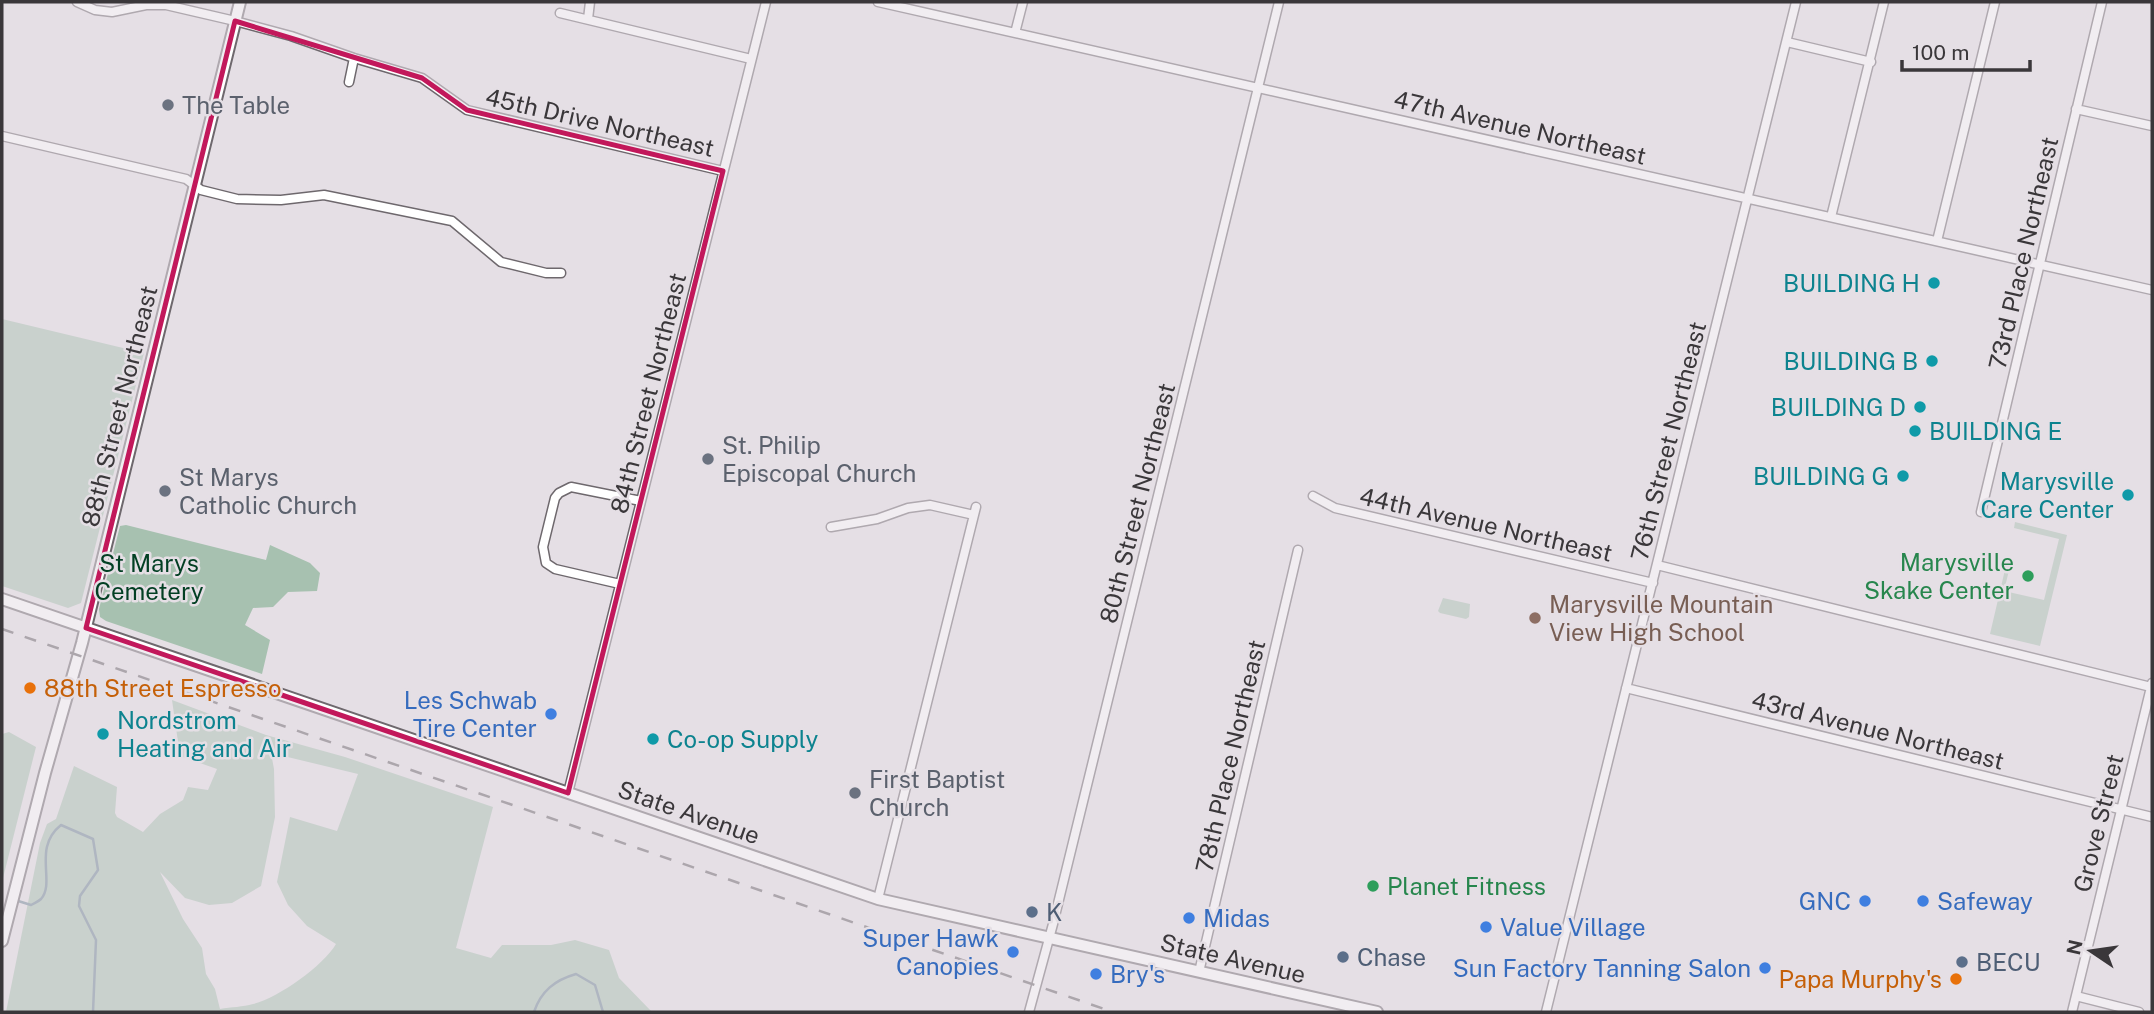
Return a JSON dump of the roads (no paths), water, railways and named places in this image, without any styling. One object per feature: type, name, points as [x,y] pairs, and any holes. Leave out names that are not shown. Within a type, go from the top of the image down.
[{"type":"main road","name":"88th Street Northeast","points":[[2,941],[86,628],[240,2]]},
{"type":"main road","name":"State Avenue","points":[[2,599],[878,900],[1377,1012]]},
{"type":"street","name":"45th Drive Northeast","points":[[77,2],[112,12],[146,5],[166,5],[235,21],[422,78],[467,110],[723,172]]},
{"type":"street","points":[[588,19],[590,2]]},
{"type":"street","name":"84th Street Northeast","points":[[568,793],[766,2]]},
{"type":"street","name":"47th Avenue Northeast","points":[[878,2],[2152,290]]},
{"type":"street","points":[[1016,33],[1023,2]]},
{"type":"street","name":"80th Street Northeast","points":[[1029,1012],[1279,2]]},
{"type":"street","name":"76th Street Northeast","points":[[1546,1012],[1797,2]]},
{"type":"street","points":[[1831,217],[1884,2]]},
{"type":"street","points":[[1937,241],[1995,2]]},
{"type":"street","name":"73rd Place Northeast","points":[[1981,512],[2102,2]]},
{"type":"street","points":[[560,13],[751,59]]},
{"type":"street","points":[[1787,42],[1871,62]]},
{"type":"street","points":[[349,82],[354,58]]},
{"type":"street","points":[[2076,109],[2152,126]]},
{"type":"street","points":[[2,136],[186,179],[201,190],[237,199],[281,200],[324,195],[452,221],[501,262],[546,273],[561,273]]},
{"type":"street","points":[[620,584],[550,567],[544,558],[543,547],[555,498],[565,488],[578,487],[641,501]]},
{"type":"street","name":"44th Avenue Northeast","points":[[1313,496],[1335,508],[1653,583]]},
{"type":"street","points":[[831,527],[877,519],[908,508],[930,506],[975,511],[878,900]]},
{"type":"street","name":"78th Place Northeast","points":[[1199,972],[1298,550]]},
{"type":"street","points":[[1657,565],[2152,685]]},
{"type":"street","name":"Grove Street","points":[[2072,1012],[2152,685]]},
{"type":"street","name":"43rd Avenue Northeast","points":[[1626,688],[2152,817]]},
{"type":"street","points":[[2076,996],[2139,1012]]},
{"type":"waterway","points":[[15,900],[31,905],[41,899],[45,892],[48,844],[52,834],[61,825],[93,839],[98,870],[80,896],[79,906],[96,940],[93,1012]]},
{"type":"waterway","points":[[534,1012],[550,987],[576,974],[595,985],[603,1012]]},
{"type":"railway","points":[[2,629],[1113,1012]]},
{"type":"place","name":"The Table","points":[[168,105]]},
{"type":"place","name":"BUILDING H","points":[[1934,283]]},
{"type":"place","name":"BUILDING B","points":[[1932,361]]},
{"type":"place","name":"BUILDING D","points":[[1920,407]]},
{"type":"place","name":"BUILDING E","points":[[1915,431]]},
{"type":"place","name":"St. Philip Episcopal Church","points":[[708,459]]},
{"type":"place","name":"BUILDING G","points":[[1903,476]]},
{"type":"place","name":"St Marys Catholic Church","points":[[165,491]]},
{"type":"place","name":"Marysville Care Center","points":[[2128,495]]},
{"type":"place","name":"Marysville Skake Center","points":[[2028,576]]},
{"type":"place","name":"Marysville Mountain View High School","points":[[1535,618]]},
{"type":"place","name":"88th Street Espresso","points":[[30,688]]},
{"type":"place","name":"Les Schwab Tire Center","points":[[551,714]]},
{"type":"place","name":"Nordstrom Heating and Air","points":[[103,734]]},
{"type":"place","name":"Co-op Supply","points":[[653,739]]},
{"type":"place","name":"First Baptist Church","points":[[855,793]]},
{"type":"place","name":"Planet Fitness","points":[[1373,886]]},
{"type":"place","name":"GNC","points":[[1865,901]]},
{"type":"place","name":"Safeway","points":[[1923,901]]},
{"type":"place","name":"K","points":[[1032,912]]},
{"type":"place","name":"Midas","points":[[1189,918]]},
{"type":"place","name":"Value Village","points":[[1486,927]]},
{"type":"place","name":"Super Hawk Canopies","points":[[1013,952]]},
{"type":"place","name":"Chase","points":[[1343,957]]},
{"type":"place","name":"BECU","points":[[1962,962]]},
{"type":"place","name":"Sun Factory Tanning Salon","points":[[1765,968]]},
{"type":"place","name":"Bry's","points":[[1096,974]]},
{"type":"place","name":"Papa Murphy's","points":[[1956,979]]},
{"type":"park label","name":"St Marys Cemetery","points":[[149,577]]}]
